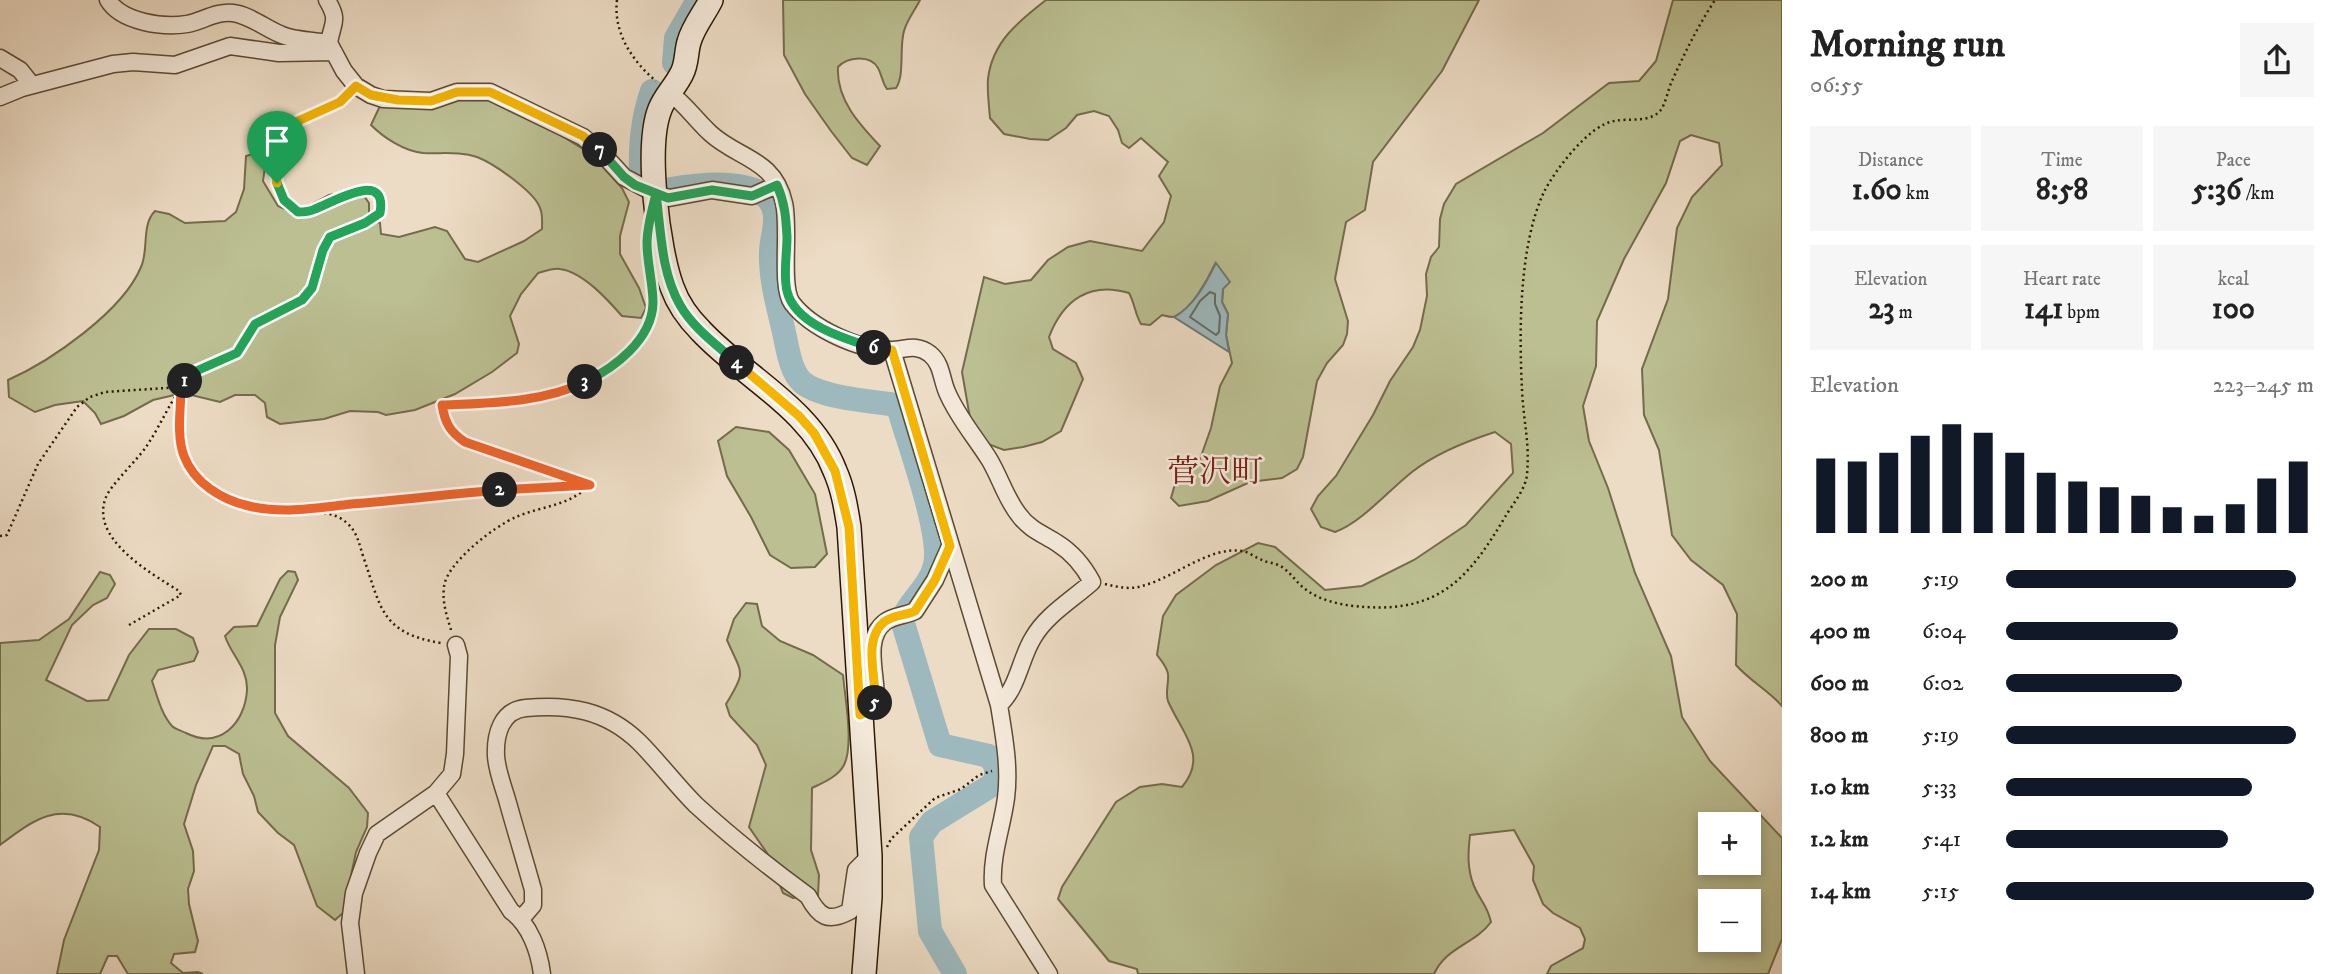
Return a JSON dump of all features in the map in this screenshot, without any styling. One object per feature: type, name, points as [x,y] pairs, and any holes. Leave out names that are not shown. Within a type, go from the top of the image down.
[{"type":"street","points":[[108,0],[113,8],[124,15],[159,24],[189,23],[220,12],[236,13],[286,37],[331,48]]},
{"type":"street","points":[[327,0],[334,13],[335,23],[331,48],[344,72],[356,86],[371,95],[398,100],[431,101],[457,92],[490,92],[583,136],[624,177],[656,194],[668,198],[712,190],[765,190],[784,201],[786,288],[790,300],[813,322],[838,337],[876,348],[892,350],[907,346],[929,353],[939,364],[947,392],[959,415],[989,460],[1019,516],[1036,532],[1056,541],[1073,554],[1091,582],[1043,623],[1034,635],[1008,697],[999,705]]},
{"type":"street","points":[[711,0],[692,35],[683,73],[668,92],[659,110],[655,131],[653,159],[665,266],[681,306],[702,332],[799,416],[814,433],[835,471],[849,527],[860,715],[878,852],[870,897],[864,974]]},
{"type":"street","points":[[0,97],[32,85],[113,64],[133,62],[175,65],[230,46],[279,53],[331,48]]},
{"type":"street","points":[[0,58],[20,70],[32,85]]},
{"type":"street","points":[[668,92],[686,105],[711,134],[731,148],[756,160],[770,174],[765,190]]},
{"type":"street","points":[[892,350],[999,705],[1007,749],[1006,798],[995,848],[993,885],[1049,974]]},
{"type":"street","points":[[860,715],[871,710],[876,702],[872,646],[876,632],[884,622],[920,605],[950,546]]},
{"type":"street","points":[[356,974],[350,923],[354,893],[377,834],[436,793],[452,774],[456,754],[456,645]]},
{"type":"street","points":[[521,919],[533,905],[533,890],[496,757],[499,730],[504,717],[518,709],[552,706],[575,708],[597,715],[638,741],[682,792],[808,896],[816,911],[829,918],[850,911],[856,870],[878,852]]},
{"type":"street","points":[[436,793],[511,911],[521,919],[540,955],[542,974]]},
{"type":"path","points":[[617,0],[619,29],[625,45],[649,75],[668,92]]},
{"type":"path","points":[[1091,582],[1124,588],[1141,587],[1170,576],[1212,554],[1243,551],[1264,562],[1281,566],[1306,590],[1336,604],[1368,608],[1419,603],[1444,592],[1456,583],[1493,537],[1527,478],[1528,434],[1522,391],[1520,303],[1531,236],[1544,193],[1559,169],[1585,138],[1611,121],[1643,120],[1660,111],[1695,32],[1715,0]]},
{"type":"path","points":[[130,625],[181,595],[118,548],[109,534],[103,505],[106,495],[147,445],[181,387],[194,372],[237,353],[255,324],[302,300],[312,288],[323,250],[330,237],[365,223],[380,213],[379,197],[372,191],[360,190],[314,210],[298,212],[284,200],[273,167],[273,154],[281,137],[298,121],[340,102],[356,86]]},
{"type":"path","points":[[590,485],[465,442],[448,427],[442,405],[493,403],[538,397],[576,386],[602,374],[623,359],[650,319],[653,303],[649,275]]},
{"type":"path","points":[[181,387],[180,440],[191,470],[204,485],[219,495],[250,507],[329,513],[346,521],[359,538],[383,611],[390,623],[401,632],[420,639],[456,645],[444,606],[444,585],[450,569],[496,527],[518,516],[579,496],[590,485]]},
{"type":"path","points":[[0,536],[7,535],[38,464],[77,407],[90,397],[105,392],[181,387]]},
{"type":"path","points":[[293,510],[472,492],[590,485]]},
{"type":"path","points":[[878,852],[934,798],[961,789],[979,775],[990,771]]},
{"type":"green space","points":[[783,0],[920,0],[904,31],[900,76],[896,88],[887,89],[878,68],[870,61],[858,58],[838,67],[841,90],[850,110],[880,146],[867,165],[852,158],[831,131],[805,94],[784,55]]},
{"type":"green space","points":[[1046,0],[1479,0],[1442,71],[1373,162],[1365,210],[1346,222],[1335,279],[1348,321],[1347,334],[1343,345],[1327,363],[1317,381],[1303,457],[1297,469],[1282,478],[1250,482],[1208,501],[1179,506],[1171,498],[1175,484],[1199,462],[1211,428],[1220,386],[1232,363],[1226,335],[1228,314],[1222,302],[1223,289],[1215,264],[1198,295],[1185,310],[1173,317],[1162,315],[1150,325],[1141,324],[1129,293],[1115,290],[1090,292],[1070,304],[1049,337],[1053,349],[1076,363],[1083,379],[1061,431],[1042,442],[1004,450],[988,444],[970,418],[962,372],[984,277],[1005,284],[1031,280],[1048,260],[1068,247],[1090,241],[1142,251],[1164,222],[1171,196],[1159,176],[1168,162],[1141,138],[1129,148],[1122,143],[1109,116],[1094,111],[1077,115],[1066,128],[1048,140],[1004,134],[990,118],[988,79],[995,54],[1017,24]]},
{"type":"green space","points":[[1673,0],[1782,0],[1782,706],[1736,665],[1737,614],[1723,585],[1691,560],[1672,535],[1659,450],[1644,415],[1642,369],[1668,299],[1677,228],[1692,197],[1722,165],[1719,143],[1691,135],[1680,141],[1666,183],[1624,259],[1597,321],[1596,366],[1583,406],[1589,441],[1608,488],[1635,573],[1671,656],[1682,717],[1710,761],[1758,812],[1698,812],[1698,875],[1761,875],[1761,816],[1782,838],[1782,939],[1768,974],[1547,974],[1551,966],[1583,948],[1585,939],[1580,928],[1553,913],[1543,904],[1533,880],[1534,866],[1514,830],[1470,835],[1470,873],[1491,922],[1477,936],[1453,951],[1434,974],[1138,974],[1137,969],[1109,961],[1058,899],[1062,887],[1116,802],[1140,787],[1162,784],[1182,787],[1190,775],[1193,754],[1168,701],[1167,671],[1157,655],[1163,616],[1176,595],[1216,565],[1258,543],[1275,547],[1325,590],[1362,586],[1414,560],[1466,525],[1513,473],[1511,444],[1495,432],[1431,459],[1412,472],[1365,514],[1335,532],[1321,527],[1311,509],[1318,496],[1336,476],[1390,381],[1413,347],[1420,330],[1427,296],[1426,274],[1431,257],[1439,247],[1440,219],[1444,204],[1456,184],[1543,133],[1609,83],[1639,81],[1656,61]]},
{"type":"green space","points":[[493,99],[549,128],[591,154],[622,188],[629,202],[620,236],[620,254],[639,288],[646,308],[641,318],[622,316],[594,288],[569,271],[555,269],[538,273],[521,294],[510,316],[519,344],[517,353],[455,394],[415,410],[386,415],[350,411],[324,419],[280,424],[267,417],[265,403],[255,395],[235,395],[220,402],[183,393],[153,400],[124,416],[101,424],[83,401],[55,405],[35,412],[9,397],[8,380],[44,361],[84,333],[119,301],[141,267],[148,223],[155,211],[169,214],[185,223],[225,221],[236,212],[244,189],[246,156],[256,153],[266,160],[263,181],[278,206],[287,210],[303,209],[329,195],[346,192],[364,196],[369,203],[369,218],[380,223],[381,234],[399,237],[435,227],[447,231],[465,259],[478,262],[524,241],[542,229],[542,213],[537,201],[513,179],[484,160],[471,155],[409,150],[388,139],[371,125],[379,108],[388,102]]},
{"type":"green space","points":[[736,427],[769,432],[789,450],[815,494],[827,554],[815,567],[791,568],[770,555],[727,476],[718,441]]},
{"type":"green space","points":[[288,571],[295,572],[298,580],[280,617],[275,645],[275,713],[288,736],[349,788],[368,813],[367,827],[356,852],[343,913],[335,920],[317,906],[294,845],[258,812],[254,796],[243,774],[239,754],[225,746],[213,746],[196,785],[184,824],[193,851],[194,871],[188,889],[198,941],[195,952],[174,954],[171,963],[183,973],[203,974],[128,974],[117,956],[108,956],[100,974],[57,974],[64,940],[99,850],[100,827],[72,814],[47,816],[0,845],[0,643],[39,640],[69,619],[100,572],[110,575],[115,584],[107,598],[93,605],[72,625],[46,680],[87,701],[108,700],[129,655],[149,629],[176,629],[193,638],[198,652],[194,661],[158,670],[152,681],[162,710],[172,726],[179,730],[198,737],[220,736],[236,723],[247,690],[245,675],[225,636],[234,627],[257,626],[280,579]]},
{"type":"green space","points":[[746,603],[757,604],[762,626],[780,641],[813,655],[843,675],[848,721],[847,756],[838,773],[812,788],[811,850],[819,875],[818,895],[793,898],[783,893],[767,853],[749,827],[766,765],[757,745],[730,716],[726,704],[740,678],[739,667],[727,640],[734,619]]},
{"type":"water","points":[[1216,263],[1230,282],[1223,289],[1222,302],[1228,314],[1226,335],[1229,352],[1174,317],[1204,286]]},
{"type":"waterway","points":[[674,63],[676,38],[698,0]]},
{"type":"waterway","points":[[641,176],[642,133],[652,91]]},
{"type":"waterway","points":[[671,189],[728,185],[758,191],[768,199],[775,215],[771,252],[773,284],[789,355],[798,378],[810,387],[844,398],[897,406],[900,413],[924,490],[936,551],[932,573],[902,620],[940,745],[989,756],[996,766],[996,778],[992,785],[932,822],[921,837],[930,931],[955,974]]},
{"type":"district","name":"菅沢町","points":[[1215,471]]},
{"type":"route","points":[[356,86],[383,99],[398,100],[431,101],[457,92],[490,92],[583,136],[624,177],[635,185],[668,198],[712,190],[752,196],[777,185],[784,201],[786,216],[786,288],[790,300],[802,314],[838,337],[892,350],[950,546],[935,580],[915,611],[900,614],[884,622],[876,632],[872,646],[876,702],[871,710],[860,715],[849,527],[835,471],[814,433],[799,416],[702,332],[681,306],[665,266],[656,194],[647,239],[647,263],[653,303],[650,319],[623,359],[602,374],[576,386],[538,397],[493,403],[442,405],[448,427],[465,442],[590,485],[472,492],[293,510],[250,507],[219,495],[204,485],[191,470],[180,440],[181,387],[194,372],[237,353],[255,324],[302,300],[312,288],[323,250],[330,237],[365,223],[380,213],[379,197],[372,191],[360,190],[314,210],[298,212],[284,200],[277,183],[273,154],[281,137],[298,121],[340,102],[356,86]]}]
